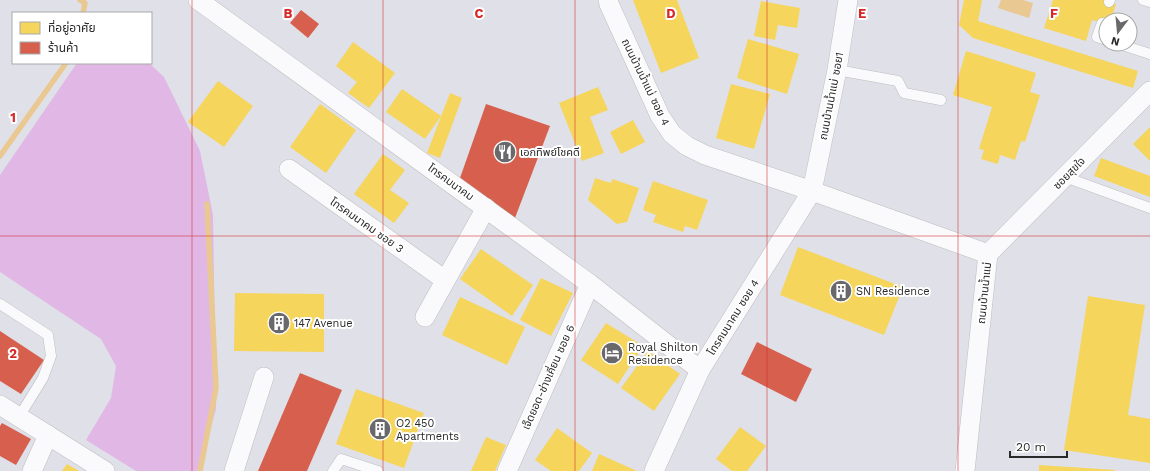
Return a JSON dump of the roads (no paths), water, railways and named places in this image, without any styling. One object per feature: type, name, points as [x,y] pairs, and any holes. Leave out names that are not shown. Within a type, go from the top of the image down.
[{"type":"street","name":"โทรคมนาคม","points":[[198,0],[590,284],[700,370]]},
{"type":"street","name":"ถนนบ้านน้ำแม่ ซอย 4","points":[[608,0],[660,116],[672,134],[687,146],[705,155],[812,191]]},
{"type":"street","name":"ถนนบ้านน้ำแม่ ซอย1","points":[[812,191],[837,70],[848,0]]},
{"type":"street","name":"ซอยสุขใจ","points":[[988,254],[1150,91]]},
{"type":"street","name":"โทรคมนาคม ซอย 3","points":[[289,169],[446,280]]},
{"type":"street","name":"ถนนบ้านน้ำแม่","points":[[812,191],[988,254],[965,471]]},
{"type":"street","name":"โทรคมนาคม ซอย 4","points":[[654,471],[700,370],[812,191]]},
{"type":"street","points":[[425,317],[486,208]]},
{"type":"street","name":"เจ็ดยอด-ช่างเคี่ยน ซอย 6","points":[[507,471],[590,284]]},
{"type":"street","points":[[234,471],[264,377]]},
{"type":"street","points":[[0,405],[105,471]]},
{"type":"street","points":[[32,471],[48,435]]},
{"type":"lane","points":[[1143,0],[1150,2]]},
{"type":"lane","points":[[1138,50],[1150,54]]},
{"type":"lane","points":[[837,70],[898,81],[904,93],[941,100]]},
{"type":"lane","points":[[1065,176],[1150,208]]},
{"type":"lane","points":[[0,304],[48,335],[51,356],[43,378],[19,417]]},
{"type":"lane","points":[[333,471],[341,459],[378,471]]},
{"type":"waterway","points":[[80,0],[85,3],[83,12]]},
{"type":"waterway","points":[[0,156],[65,64]]},
{"type":"waterway","points":[[200,471],[216,388],[207,204]]},
{"type":"place","name":"เอกทิพย์โชคดี","points":[[505,152]]},
{"type":"place","name":"SN Residence","points":[[841,291]]},
{"type":"place","name":"147 Avenue","points":[[279,323]]},
{"type":"place","name":"Royal Shilton Residence","points":[[612,353]]},
{"type":"place","name":"O2 450 Apartments","points":[[380,429]]}]
